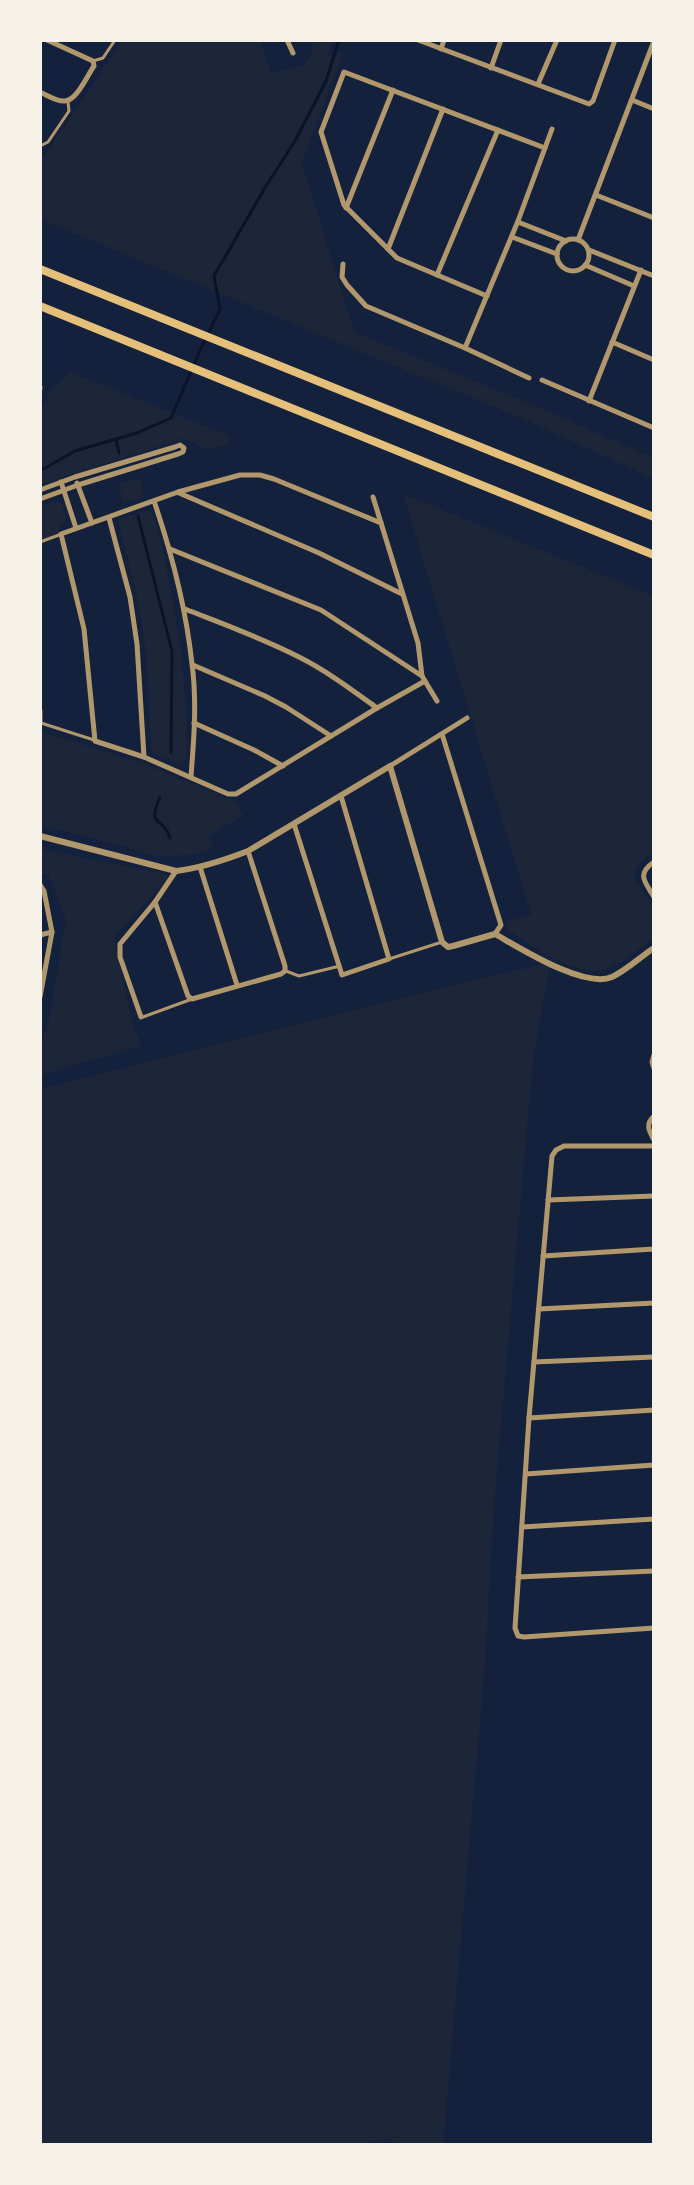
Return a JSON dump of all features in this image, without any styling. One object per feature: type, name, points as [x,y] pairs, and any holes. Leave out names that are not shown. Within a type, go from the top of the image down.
[{"type":"highway","points":[[40,269],[654,517]]},
{"type":"highway","points":[[40,306],[654,555]]},
{"type":"street","points":[[47,40],[93,61],[103,58],[115,40]]},
{"type":"street","points":[[287,40],[293,53]]},
{"type":"street","points":[[418,40],[589,104],[593,101],[615,40]]},
{"type":"street","points":[[441,49],[444,40]]},
{"type":"street","points":[[491,68],[501,40]]},
{"type":"street","points":[[538,84],[557,40]]},
{"type":"street","points":[[578,240],[654,41]]},
{"type":"street","points":[[40,92],[68,101],[94,66],[93,61]]},
{"type":"street","points":[[487,296],[397,258],[344,205],[321,132],[344,72],[545,148]]},
{"type":"street","points":[[346,208],[393,90]]},
{"type":"street","points":[[632,100],[654,109]]},
{"type":"street","points":[[40,146],[48,142],[69,111],[68,101]]},
{"type":"street","points":[[388,249],[443,109]]},
{"type":"street","points":[[465,348],[512,237],[552,129]]},
{"type":"street","points":[[437,275],[498,130]]},
{"type":"street","points":[[596,195],[654,218]]},
{"type":"street","points":[[518,221],[566,241],[585,243],[589,256],[585,265],[576,270],[565,268],[558,260],[558,249],[566,241]]},
{"type":"street","points":[[512,237],[557,254]]},
{"type":"street","points":[[589,250],[654,276]]},
{"type":"street","points":[[343,264],[342,277],[366,306],[529,378]]},
{"type":"street","points":[[585,265],[634,286]]},
{"type":"street","points":[[589,401],[641,270]]},
{"type":"street","points":[[612,342],[654,360]]},
{"type":"street","points":[[542,380],[654,428]]},
{"type":"street","points":[[40,490],[175,447],[184,448],[178,454],[40,499]]},
{"type":"street","points":[[40,542],[178,492],[240,475],[274,479],[381,523]]},
{"type":"street","points":[[75,477],[92,523]]},
{"type":"street","points":[[61,482],[76,528]]},
{"type":"street","points":[[178,492],[319,553],[402,594]]},
{"type":"street","points":[[373,497],[418,643],[424,678],[437,701]]},
{"type":"street","points":[[154,501],[170,549],[193,665],[191,776]]},
{"type":"street","points":[[109,518],[130,597],[137,644],[144,757]]},
{"type":"street","points":[[61,534],[84,629],[95,741]]},
{"type":"street","points":[[170,549],[321,610],[424,678]]},
{"type":"street","points":[[184,608],[301,658],[377,708]]},
{"type":"street","points":[[193,665],[276,701],[331,736]]},
{"type":"street","points":[[40,711],[40,723],[144,757],[228,794],[236,794],[424,678]]},
{"type":"street","points":[[40,836],[176,871],[224,861],[294,824],[467,718]]},
{"type":"street","points":[[194,723],[283,766]]},
{"type":"street","points":[[390,766],[442,942],[448,947],[495,934],[501,925],[442,734]]},
{"type":"street","points":[[341,796],[389,959]]},
{"type":"street","points":[[294,824],[342,975],[442,942]]},
{"type":"street","points":[[248,851],[285,971]]},
{"type":"street","points":[[654,862],[645,868],[643,876],[654,897]]},
{"type":"street","points":[[200,867],[237,985]]},
{"type":"street","points":[[176,871],[155,902],[124,938],[119,950],[141,1017],[285,971]]},
{"type":"street","points":[[40,885],[52,932],[40,994]]},
{"type":"street","points":[[155,902],[188,996],[192,999]]},
{"type":"street","points":[[40,935],[52,932]]},
{"type":"street","points":[[495,934],[574,974],[593,980],[610,978],[654,948]]},
{"type":"street","points":[[285,971],[299,976],[340,966]]},
{"type":"street","points":[[654,1055],[654,1068]]},
{"type":"street","points":[[654,1116],[648,1126],[654,1143],[564,1146],[553,1152],[529,1418],[515,1628],[518,1636],[524,1637],[654,1628]]},
{"type":"street","points":[[548,1200],[654,1196]]},
{"type":"street","points":[[543,1256],[654,1249]]},
{"type":"street","points":[[539,1309],[654,1303]]},
{"type":"street","points":[[534,1362],[654,1357]]},
{"type":"street","points":[[529,1418],[654,1410]]},
{"type":"street","points":[[526,1474],[654,1465]]},
{"type":"street","points":[[522,1527],[654,1519]]},
{"type":"street","points":[[518,1577],[654,1571]]},
{"type":"shaded area","points":[[123,40],[260,40],[271,74],[305,64],[312,53],[313,45],[309,40],[332,40],[328,57],[343,53],[302,163],[354,332],[654,458],[654,479],[521,418],[40,219],[40,162]]},
{"type":"shaded area","points":[[68,371],[232,437],[227,445],[208,450],[184,438],[40,485],[40,411],[53,387],[65,378]]},
{"type":"shaded area","points":[[140,478],[144,497],[124,503],[118,484]]},
{"type":"shaded area","points":[[403,494],[654,596],[654,852],[642,861],[635,876],[654,912],[654,938],[611,967],[585,970],[571,966],[507,930],[506,922],[531,914]]},
{"type":"shaded area","points":[[54,501],[62,503],[66,519],[58,533],[40,540],[40,507]]},
{"type":"shaded area","points":[[149,510],[160,538],[182,657],[187,758],[181,764],[151,750],[146,651],[137,596],[118,521]]},
{"type":"shaded area","points":[[40,731],[144,764],[235,801],[243,816],[207,836],[213,847],[191,855],[157,856],[40,827]]},
{"type":"shaded area","points":[[40,849],[171,875],[114,937],[133,1025],[142,1046],[40,1075],[40,1045],[49,1021],[66,919],[48,874],[40,875]]},
{"type":"shaded area","points":[[550,963],[533,1059],[443,2145],[396,2145],[389,2138],[364,2145],[40,2145],[40,1089]]},
{"type":"waterway","points":[[40,471],[75,451],[137,433],[171,418],[220,309],[214,276],[295,141],[326,81],[339,40]]},
{"type":"waterway","points":[[116,439],[119,453]]},
{"type":"waterway","points":[[138,516],[172,651],[171,752]]},
{"type":"waterway","points":[[160,797],[155,818],[170,838]]}]
